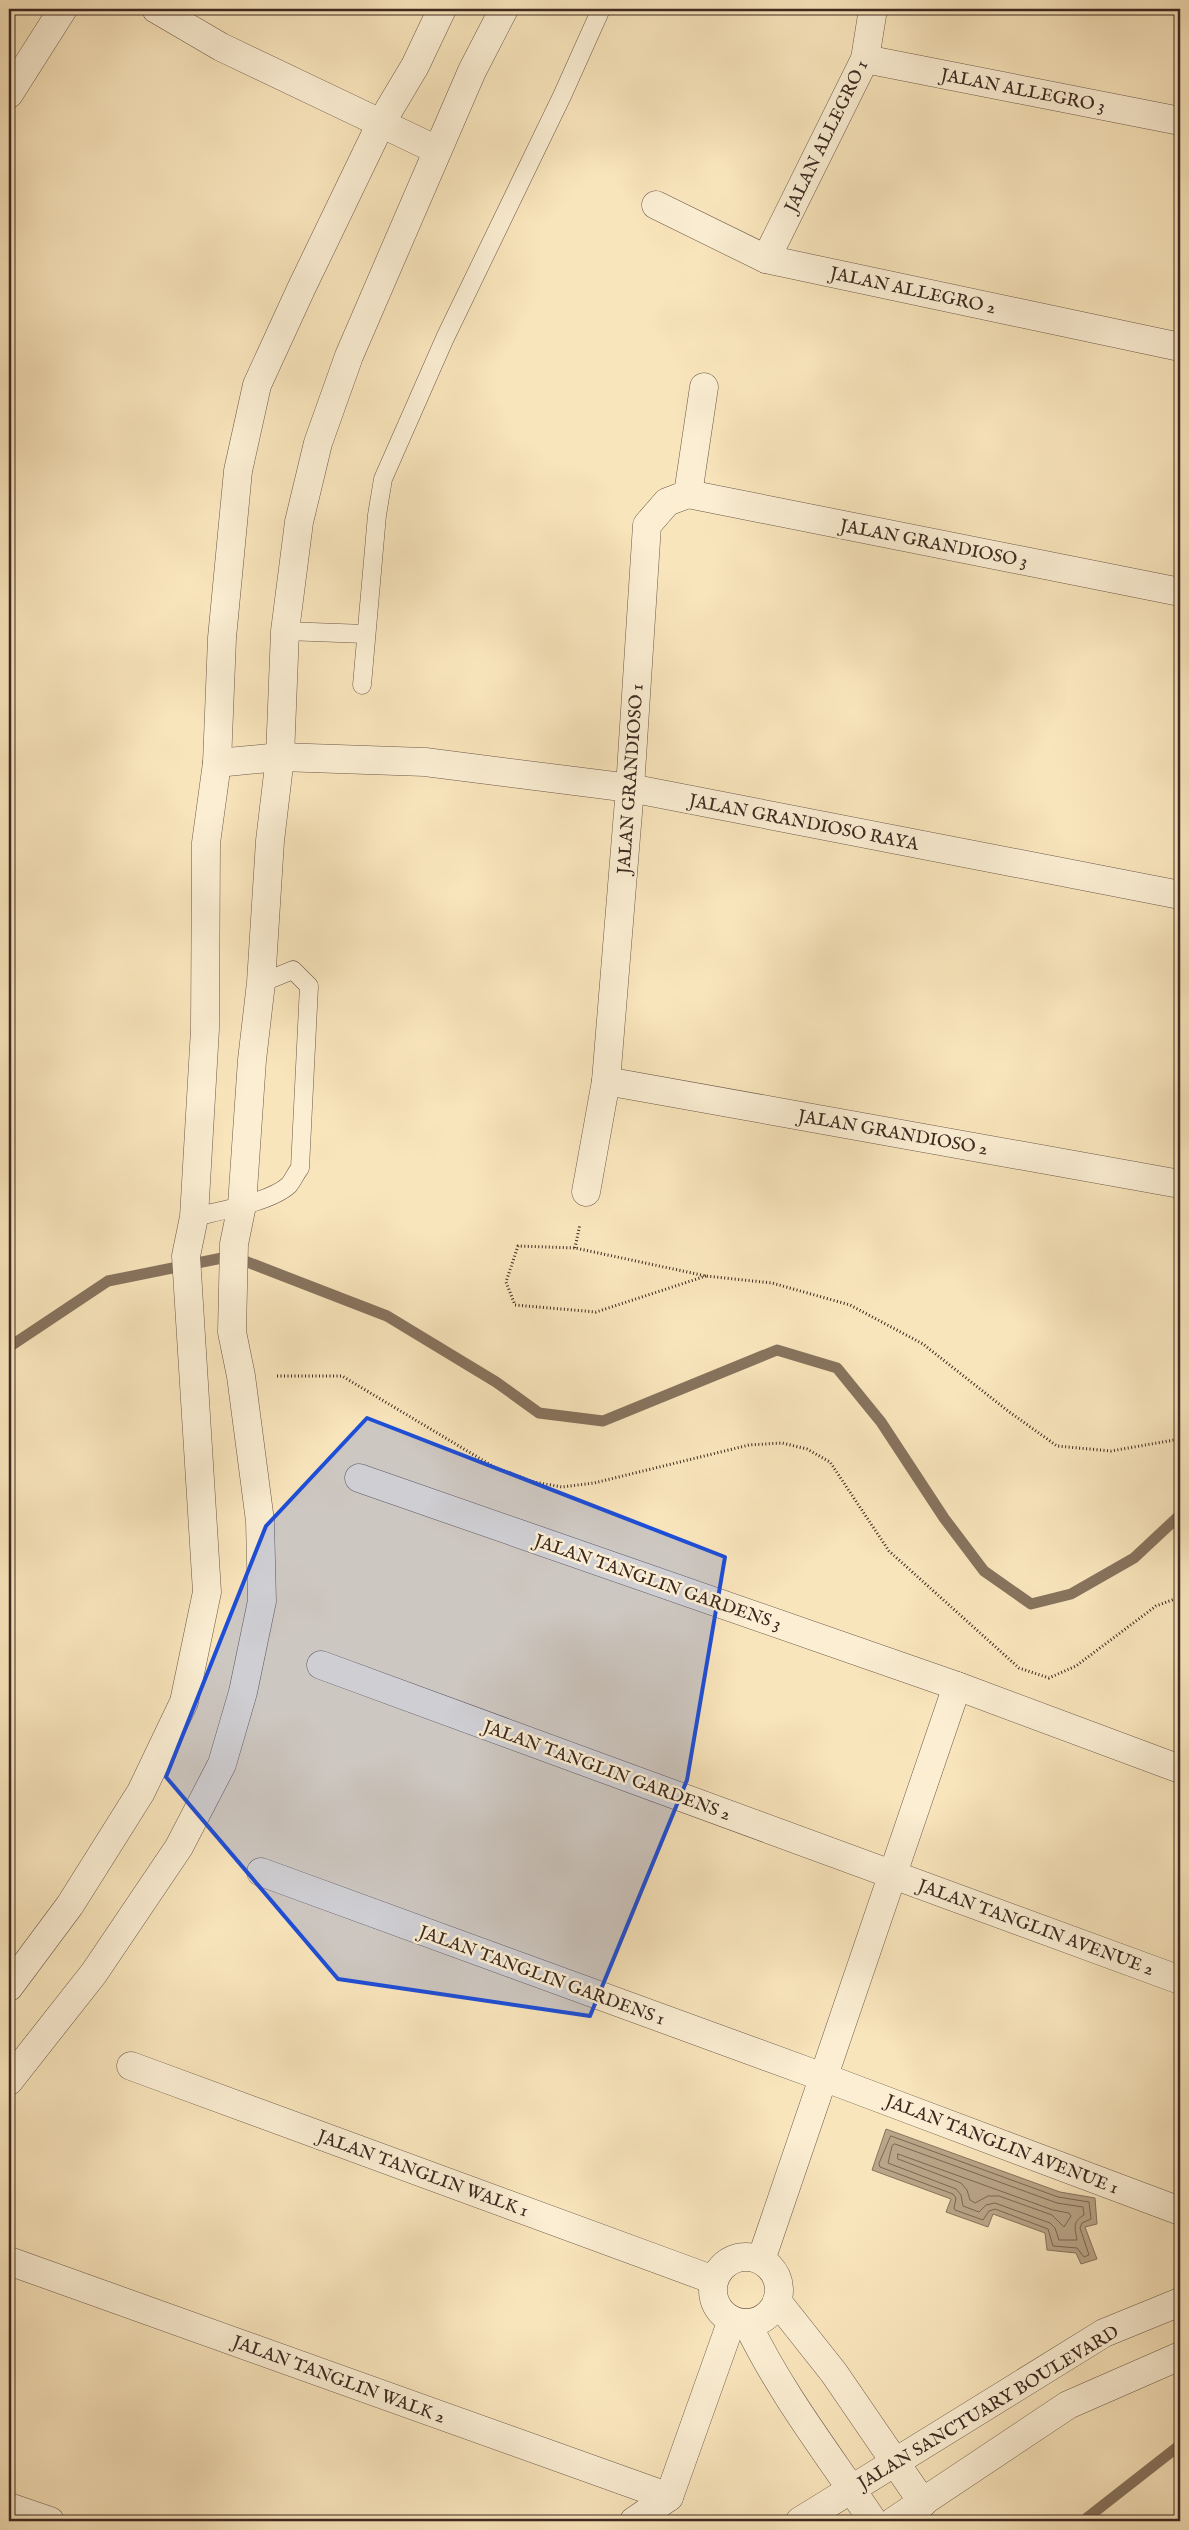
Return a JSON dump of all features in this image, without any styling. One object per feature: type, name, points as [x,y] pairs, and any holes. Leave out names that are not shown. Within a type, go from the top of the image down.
[{"type":"street","points":[[9,94],[63,9]]},
{"type":"street","points":[[156,9],[221,47],[437,150]]},
{"type":"street","points":[[9,1987],[70,1905],[141,1792],[184,1702],[207,1592],[186,1256],[194,1217],[205,1029],[206,843],[216,763],[222,638],[238,471],[257,386],[301,289],[381,123],[415,66],[442,9]]},
{"type":"street","points":[[9,2081],[94,1973],[173,1854],[222,1764],[243,1692],[262,1602],[260,1521],[241,1376],[232,1332],[234,1244],[242,1205],[252,1060],[261,983],[270,841],[280,757],[285,631],[299,522],[318,442],[349,356],[472,71],[504,9]]},
{"type":"street","name":"JALAN ALLEGRO 1","points":[[766,259],[865,59],[873,9]]},
{"type":"street","name":"JALAN ALLEGRO 3","points":[[865,59],[1180,121]]},
{"type":"street","name":"JALAN ALLEGRO 2","points":[[656,205],[766,259],[1180,347]]},
{"type":"street","points":[[688,494],[704,387]]},
{"type":"street","name":"JALAN GRANDIOSO 3","points":[[688,494],[1180,592]]},
{"type":"street","name":"JALAN GRANDIOSO 1","points":[[586,1192],[606,1081],[630,788],[647,525],[667,502],[688,494]]},
{"type":"street","name":"JALAN GRANDIOSO RAYA","points":[[216,763],[280,757],[426,762],[630,788],[1180,895]]},
{"type":"street","name":"JALAN GRANDIOSO 2","points":[[606,1081],[1180,1184]]},
{"type":"street","name":"JALAN TANGLIN GARDENS 3","points":[[359,1478],[957,1686],[1180,1769]]},
{"type":"street","name":"JALAN TANGLIN GARDENS 2","points":[[321,1665],[893,1875]]},
{"type":"street","points":[[761,2260],[957,1686]]},
{"type":"street","name":"JALAN TANGLIN GARDENS 1","points":[[261,1872],[823,2077]]},
{"type":"street","name":"JALAN TANGLIN AVENUE 2","points":[[893,1875],[1180,1980]]},
{"type":"street","name":"JALAN TANGLIN WALK 1","points":[[131,2066],[714,2280]]},
{"type":"street","name":"JALAN TANGLIN AVENUE 1","points":[[823,2077],[1180,2211]]},
{"type":"street","points":[[748,2257],[761,2260],[771,2268],[778,2279],[779,2292],[777,2301],[767,2315],[756,2322],[740,2321],[721,2312],[714,2300],[712,2288],[714,2280],[724,2265],[735,2258],[748,2257]]},
{"type":"street","name":"JALAN TANGLIN WALK 2","points":[[9,2261],[669,2497]]},
{"type":"street","points":[[777,2301],[834,2374],[923,2503]]},
{"type":"street","name":"JALAN SANCTUARY BOULEVARD","points":[[800,2521],[1104,2333],[1180,2302]]},
{"type":"street","points":[[634,2521],[669,2497],[740,2321]]},
{"type":"street","points":[[740,2321],[793,2408],[873,2521]]},
{"type":"street","points":[[894,2521],[1068,2405],[1180,2356]]},
{"type":"street","points":[[9,2506],[50,2521]]},
{"type":"lane","points":[[362,685],[377,515],[383,479],[445,338],[558,105],[601,9]]},
{"type":"lane","points":[[285,631],[366,634]]},
{"type":"lane","points":[[194,1217],[242,1205],[273,1194],[289,1185],[300,1168],[309,986],[293,970],[261,983]]},
{"type":"path","points":[[706,1276],[596,1312],[515,1305],[506,1282],[518,1246],[575,1248],[706,1276],[772,1282],[850,1305],[923,1344],[1008,1411],[1057,1446],[1112,1451],[1180,1439]]},
{"type":"path","points":[[241,1376],[342,1376],[494,1466],[534,1482],[562,1487],[594,1483],[749,1444],[782,1443],[806,1449],[830,1462],[889,1551],[1019,1668],[1049,1678],[1076,1666],[1156,1606],[1180,1597]]},
{"type":"highlighted area","points":[[367,1418],[725,1557],[687,1780],[590,2016],[338,1979],[166,1777],[266,1526]]},
{"type":"water","points":[[886,2129],[1060,2192],[1095,2198],[1097,2224],[1085,2227],[1097,2259],[1081,2264],[1076,2253],[1047,2250],[1045,2233],[993,2214],[988,2227],[946,2212],[951,2199],[872,2170]]},
{"type":"waterway","points":[[9,1347],[108,1281],[232,1256],[387,1316],[496,1382],[539,1413],[603,1421],[777,1350],[837,1368],[881,1422],[944,1518],[984,1571],[1031,1604],[1071,1594],[1134,1558],[1180,1515]]},
{"type":"waterway","points":[[1083,2521],[1180,2445]]}]
